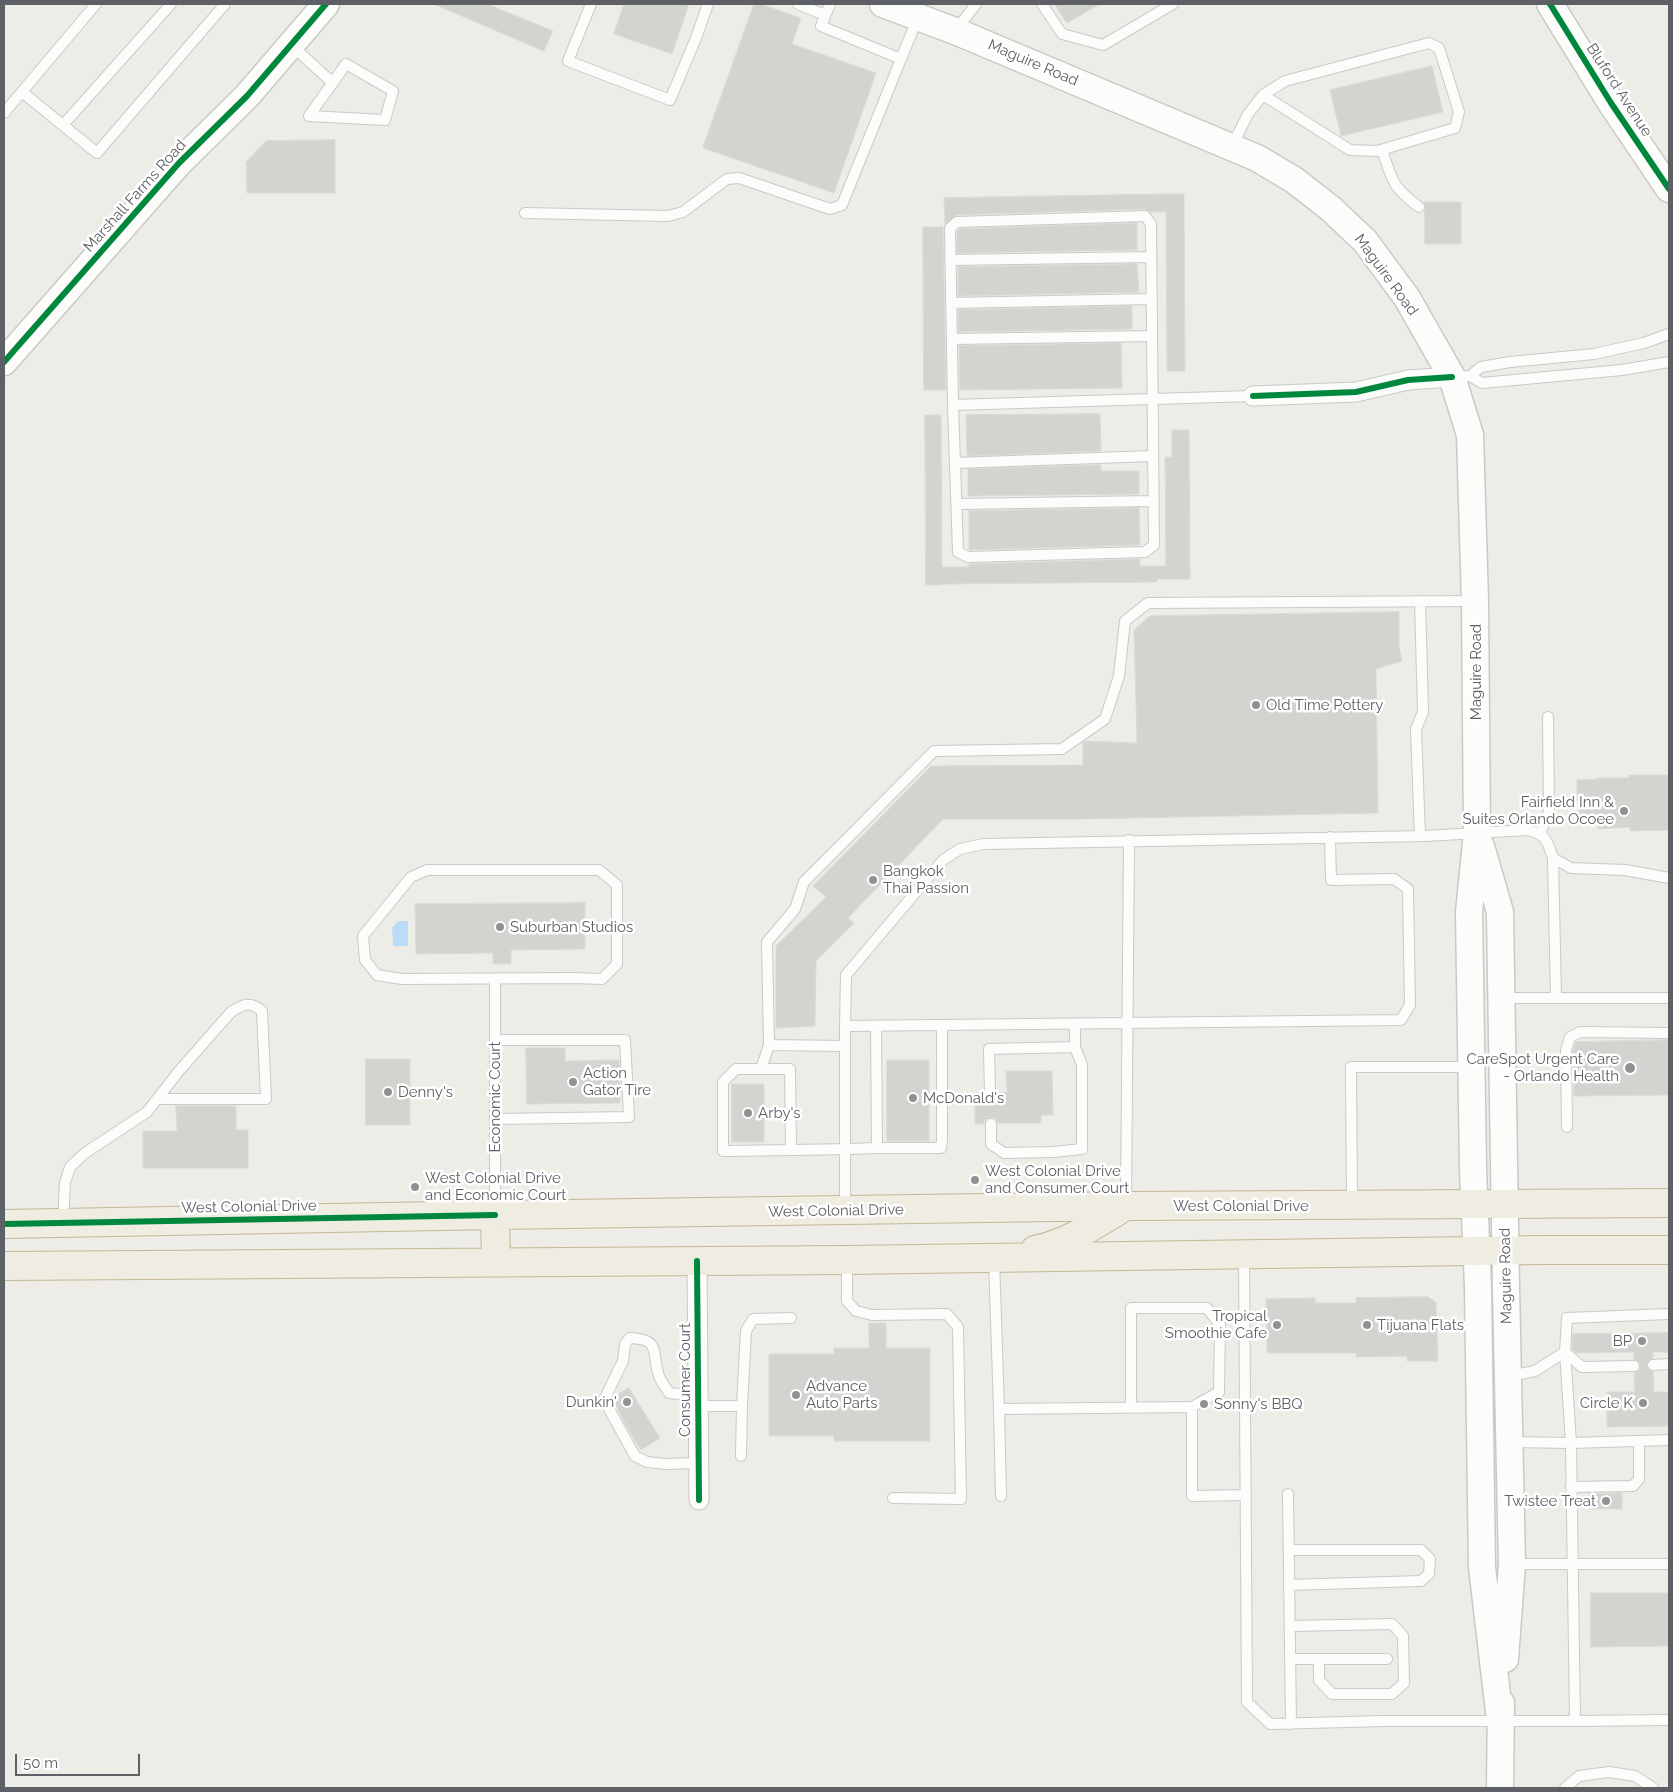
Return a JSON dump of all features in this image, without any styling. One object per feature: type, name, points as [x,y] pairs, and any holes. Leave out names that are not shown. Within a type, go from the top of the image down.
[{"type":"highway","name":"West Colonial Drive","points":[[4,1224],[1126,1206],[1669,1203]]},
{"type":"highway","points":[[994,1258],[1054,1246],[1086,1230],[1126,1206]]},
{"type":"highway","points":[[495,1215],[496,1262]]},
{"type":"highway","points":[[4,1266],[846,1260],[1669,1250]]},
{"type":"main road","name":"Marshall Farms Road","points":[[4,362],[179,163],[247,96],[326,4]]},
{"type":"main road","name":"Maguire Road","points":[[883,4],[956,31],[1232,147],[1257,158],[1294,180],[1330,208],[1365,241],[1461,377],[1470,435],[1475,601],[1477,833],[1469,912],[1482,1567],[1500,1720]]},
{"type":"main road","name":"Bluford Avenue","points":[[1550,4],[1610,103],[1669,189]]},
{"type":"main road","name":"Maguire Road","points":[[1477,833],[1500,912],[1512,1564],[1500,1720],[1500,1788]]},
{"type":"street","points":[[1253,396],[1356,392],[1408,380],[1461,377]]},
{"type":"street","name":"Consumer Court","points":[[697,1261],[699,1500]]},
{"type":"lane","points":[[4,113],[96,4]]},
{"type":"lane","points":[[63,126],[171,4]]},
{"type":"lane","points":[[22,92],[97,153],[226,4]]},
{"type":"lane","points":[[591,4],[568,61],[670,100],[708,4]]},
{"type":"lane","points":[[798,4],[826,15]]},
{"type":"lane","points":[[830,4],[821,26],[901,59]]},
{"type":"lane","points":[[956,31],[976,4]]},
{"type":"lane","points":[[1042,4],[1062,34],[1103,45],[1173,4]]},
{"type":"lane","points":[[525,213],[668,216],[683,212],[727,179],[739,178],[830,209],[842,205],[918,17]]},
{"type":"lane","points":[[1232,147],[1248,114],[1263,96],[1285,81],[1429,42],[1439,48],[1459,112],[1455,128],[1382,150],[1350,150],[1263,96]]},
{"type":"lane","points":[[291,44],[333,83]]},
{"type":"lane","points":[[346,64],[393,91],[385,120],[309,116],[333,83],[346,64]]},
{"type":"lane","points":[[1382,150],[1393,183],[1401,193],[1419,207]]},
{"type":"lane","points":[[1145,216],[1151,224],[1154,545],[1145,552],[968,557],[958,552],[950,260],[950,228],[957,222],[1145,216]]},
{"type":"lane","points":[[950,260],[1151,257]]},
{"type":"lane","points":[[951,303],[1151,299]]},
{"type":"lane","points":[[1461,377],[1481,368],[1510,362],[1594,354],[1669,334]]},
{"type":"lane","points":[[952,340],[1151,336]]},
{"type":"lane","points":[[1461,377],[1482,383],[1622,370],[1669,362]]},
{"type":"lane","points":[[953,405],[1253,396]]},
{"type":"lane","points":[[955,463],[1152,456]]},
{"type":"lane","points":[[956,504],[1153,500]]},
{"type":"lane","points":[[761,1070],[769,1045],[767,942],[795,909],[804,882],[934,751],[1062,749],[1105,719],[1120,676],[1125,621],[1148,603],[1475,601]]},
{"type":"lane","points":[[1420,602],[1422,712],[1416,729],[1420,836]]},
{"type":"lane","points":[[1540,833],[1549,812],[1548,716]]},
{"type":"lane","points":[[845,1211],[844,1026],[846,975],[943,860],[960,848],[984,844],[1128,840],[1420,836],[1527,830],[1540,833],[1549,844],[1553,858],[1556,998]]},
{"type":"lane","points":[[844,1026],[1401,1020],[1410,1005],[1408,889],[1394,879],[1331,880],[1330,837]]},
{"type":"lane","points":[[1126,1206],[1128,840]]},
{"type":"lane","points":[[1553,858],[1571,868],[1625,870],[1669,878]]},
{"type":"lane","points":[[427,870],[598,870],[617,884],[617,964],[602,979],[495,980],[402,979],[376,976],[365,960],[363,936],[411,876],[427,870]]},
{"type":"lane","name":"Economic Court","points":[[495,980],[495,1215]]},
{"type":"lane","points":[[1501,998],[1669,998]]},
{"type":"lane","points":[[63,1222],[65,1183],[70,1167],[86,1153],[147,1112],[157,1099],[179,1071],[231,1012],[239,1007],[248,1005],[256,1005],[262,1011],[266,1099],[157,1099]]},
{"type":"lane","points":[[991,1124],[992,1144],[1004,1153],[1053,1152],[1082,1149],[1082,1065],[1075,1047],[1075,1024]]},
{"type":"lane","points":[[791,1150],[790,1069],[736,1070],[723,1082],[723,1151],[941,1148],[942,1025]]},
{"type":"lane","points":[[876,1026],[877,1148]]},
{"type":"lane","points":[[1567,1127],[1566,1050],[1570,1037],[1580,1032],[1669,1032]]},
{"type":"lane","points":[[494,1040],[625,1040],[629,1117],[495,1119]]},
{"type":"lane","points":[[769,1045],[844,1046]]},
{"type":"lane","points":[[990,1093],[990,1049],[1075,1047]]},
{"type":"lane","points":[[1352,1206],[1351,1067],[1472,1067]]},
{"type":"lane","points":[[1244,1254],[1248,1702],[1270,1724],[1500,1720],[1669,1720]]},
{"type":"lane","points":[[994,1258],[1001,1496]]},
{"type":"lane","points":[[846,1260],[847,1301],[856,1311],[872,1315],[947,1314],[958,1327],[961,1499],[892,1498]]},
{"type":"lane","points":[[999,1408],[1131,1408],[1192,1407],[1219,1392],[1220,1325],[1207,1308],[1132,1308],[1131,1408]]},
{"type":"lane","points":[[1575,1721],[1571,1443],[1565,1352],[1567,1318],[1669,1314]]},
{"type":"lane","points":[[741,1456],[746,1332],[752,1319],[791,1318]]},
{"type":"lane","points":[[698,1464],[646,1462],[635,1456],[605,1398],[623,1361],[625,1344],[630,1338],[645,1339],[651,1343],[656,1356],[659,1375],[669,1393],[698,1401],[742,1406]]},
{"type":"lane","points":[[1508,1376],[1535,1371],[1565,1352]]},
{"type":"lane","points":[[1565,1352],[1582,1367],[1634,1366]]},
{"type":"lane","points":[[1653,1365],[1669,1364]]},
{"type":"lane","points":[[1192,1407],[1192,1496],[1246,1495]]},
{"type":"lane","points":[[1509,1442],[1571,1443],[1669,1440]]},
{"type":"lane","points":[[1571,1487],[1633,1486],[1639,1479],[1639,1441]]},
{"type":"lane","points":[[1288,1494],[1291,1724]]},
{"type":"lane","points":[[1289,1550],[1421,1550],[1430,1559],[1429,1574],[1421,1581],[1289,1585]]},
{"type":"lane","points":[[1512,1564],[1669,1564]]},
{"type":"lane","points":[[1290,1626],[1392,1624],[1403,1636],[1404,1683],[1392,1694],[1332,1694],[1319,1680],[1319,1660]]},
{"type":"lane","points":[[1290,1659],[1386,1659]]},
{"type":"lane","points":[[1565,1788],[1579,1776],[1609,1772],[1635,1776],[1652,1788]]},
{"type":"water","points":[[398,921],[408,921],[408,946],[393,946],[392,928]]},
{"type":"building","points":[[434,4],[487,4],[553,31],[544,51]]},
{"type":"building","points":[[624,4],[689,4],[672,54],[614,34]]},
{"type":"building","points":[[754,4],[760,4],[801,18],[792,44],[876,73],[834,193],[703,148]]},
{"type":"building","points":[[1055,4],[1100,4],[1067,23]]},
{"type":"building","points":[[1432,66],[1443,112],[1341,136],[1330,90]]},
{"type":"building","points":[[335,140],[335,193],[247,193],[246,162],[266,141]]},
{"type":"building","points":[[1184,194],[1185,371],[1167,371],[1166,212],[1150,212],[1145,209],[957,215],[945,224],[944,198]]},
{"type":"building","points":[[1425,202],[1461,202],[1461,244],[1425,244]]},
{"type":"building","points":[[1137,223],[1137,250],[957,253],[957,231],[960,229]]},
{"type":"building","points":[[923,227],[943,227],[946,390],[924,390]]},
{"type":"building","points":[[1137,264],[1139,292],[958,296],[958,267]]},
{"type":"building","points":[[1132,306],[1132,329],[959,332],[958,310]]},
{"type":"building","points":[[1121,343],[1122,388],[960,390],[959,346]]},
{"type":"building","points":[[1100,414],[1101,451],[968,456],[967,454],[966,415]]},
{"type":"building","points":[[925,415],[941,415],[942,567],[969,567],[969,564],[1140,559],[1140,566],[1166,566],[1165,457],[1172,457],[1172,430],[1189,430],[1190,579],[1157,579],[1157,582],[926,585]]},
{"type":"building","points":[[1101,465],[1101,471],[1139,471],[1139,494],[968,496],[968,469]]},
{"type":"building","points":[[1139,508],[1140,545],[969,550],[969,511]]},
{"type":"building","name":"Old Time Pottery","points":[[1399,612],[1399,647],[1402,661],[1376,669],[1378,813],[1083,819],[943,819],[848,918],[854,923],[816,961],[815,1026],[776,1028],[776,946],[826,897],[813,886],[931,766],[1083,765],[1083,743],[1085,741],[1137,743],[1134,630],[1150,616]]},
{"type":"building","name":"Fairfield Inn & Suites Orlando Ocoee","points":[[1629,775],[1669,775],[1669,830],[1630,831],[1630,827],[1598,829],[1597,825],[1585,824],[1579,820],[1577,780],[1629,778]]},
{"type":"building","name":"Suburban Studios","points":[[585,903],[585,949],[511,950],[511,964],[493,964],[493,953],[416,954],[415,904]]},
{"type":"building","points":[[1669,1040],[1669,1095],[1574,1096],[1573,1051],[1576,1042]]},
{"type":"building","name":"Action Gator Tire","points":[[526,1048],[565,1048],[565,1061],[619,1060],[620,1103],[527,1104]]},
{"type":"building","name":"Denny's","points":[[366,1059],[410,1059],[410,1125],[366,1125]]},
{"type":"building","points":[[887,1060],[929,1060],[929,1141],[887,1141]]},
{"type":"building","points":[[1006,1071],[1052,1071],[1053,1115],[1041,1115],[1041,1123],[998,1123],[995,1118],[991,1117],[985,1120],[984,1124],[975,1124],[975,1093],[983,1093],[984,1097],[990,1100],[994,1099],[997,1093],[1007,1092]]},
{"type":"building","name":"Arby's","points":[[732,1084],[764,1084],[764,1142],[732,1142]]},
{"type":"building","points":[[176,1106],[236,1106],[236,1130],[248,1130],[248,1168],[143,1168],[143,1131],[177,1131]]},
{"type":"building","points":[[1428,1297],[1436,1302],[1438,1361],[1407,1361],[1407,1356],[1356,1357],[1356,1353],[1267,1353],[1266,1299],[1315,1298],[1315,1303],[1356,1303],[1356,1298]]},
{"type":"building","points":[[869,1323],[886,1323],[886,1348],[930,1348],[930,1441],[834,1441],[834,1436],[769,1436],[769,1354],[834,1354],[834,1348],[869,1348]]},
{"type":"building","points":[[1669,1333],[1669,1352],[1653,1352],[1653,1358],[1646,1365],[1653,1372],[1654,1392],[1669,1392],[1669,1426],[1607,1427],[1607,1392],[1635,1392],[1634,1373],[1640,1370],[1640,1363],[1634,1359],[1634,1352],[1576,1353],[1572,1349],[1573,1334]]},
{"type":"building","points":[[629,1388],[660,1438],[641,1450],[612,1398]]},
{"type":"building","name":"Twistee Treat","points":[[1622,1493],[1622,1509],[1589,1509],[1589,1494]]},
{"type":"building","points":[[1591,1593],[1669,1593],[1669,1646],[1591,1647]]},
{"type":"cycle path","points":[[4,362],[179,163],[247,96],[326,4]]},
{"type":"cycle path","points":[[1550,4],[1611,103],[1669,189]]},
{"type":"cycle path","points":[[1253,396],[1356,392],[1408,380],[1452,377]]},
{"type":"cycle path","points":[[4,1224],[495,1215]]},
{"type":"cycle path","points":[[697,1261],[699,1500]]},
{"type":"place","name":"Old Time Pottery","points":[[1256,705]]},
{"type":"place","name":"Fairfield Inn & Suites Orlando Ocoee","points":[[1624,811]]},
{"type":"place","name":"Bangkok Thai Passion","points":[[873,880]]},
{"type":"place","name":"Suburban Studios","points":[[500,927]]},
{"type":"place","name":"CareSpot Urgent Care - Orlando Health","points":[[1630,1068]]},
{"type":"place","name":"Action Gator Tire","points":[[573,1082]]},
{"type":"place","name":"Denny's","points":[[388,1092]]},
{"type":"place","name":"McDonald's","points":[[913,1098]]},
{"type":"place","name":"Arby's","points":[[748,1113]]},
{"type":"place","name":"West Colonial Drive and Consumer Court","points":[[975,1180]]},
{"type":"place","name":"West Colonial Drive and Economic Court","points":[[415,1187]]},
{"type":"place","name":"Tropical Smoothie Cafe","points":[[1277,1325]]},
{"type":"place","name":"Tijuana Flats","points":[[1367,1325]]},
{"type":"place","name":"BP","points":[[1642,1341]]},
{"type":"place","name":"Advance Auto Parts","points":[[796,1395]]},
{"type":"place","name":"Dunkin'","points":[[627,1402]]},
{"type":"place","name":"Circle K","points":[[1643,1403]]},
{"type":"place","name":"Sonny's BBQ","points":[[1204,1404]]},
{"type":"place","name":"Twistee Treat","points":[[1606,1501]]}]
